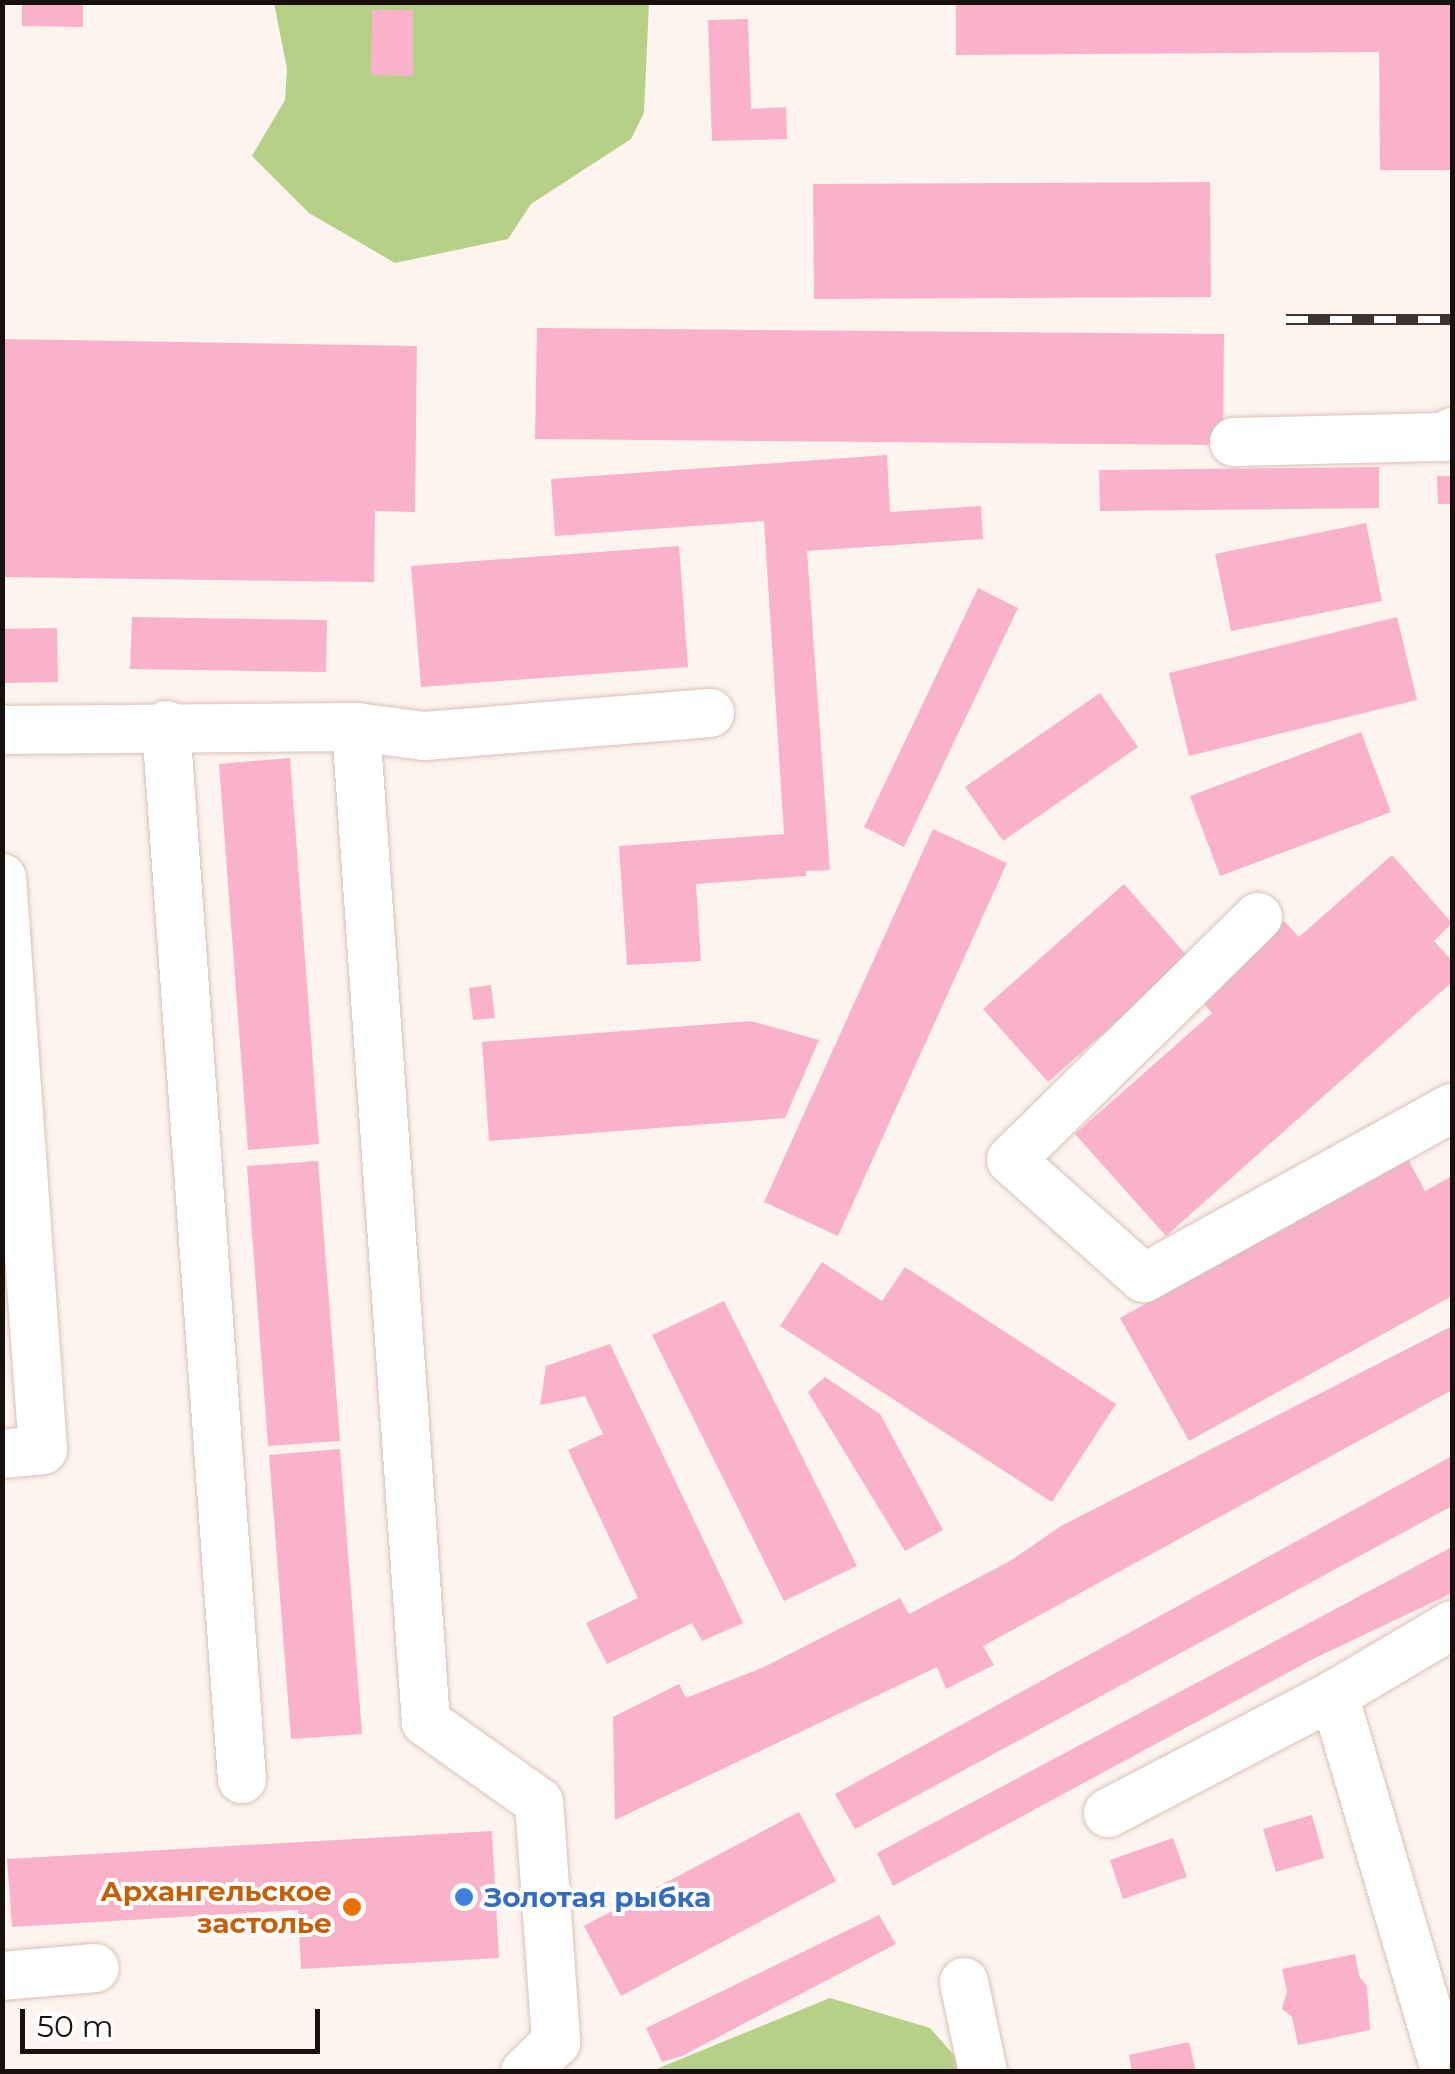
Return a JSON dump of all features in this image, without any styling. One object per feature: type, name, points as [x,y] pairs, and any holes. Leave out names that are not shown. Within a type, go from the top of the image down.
[{"type":"street","points":[[1234,442],[1444,437],[1452,432]]},
{"type":"street","points":[[2,730],[356,727],[424,736],[710,714]]},
{"type":"street","points":[[166,726],[242,1779]]},
{"type":"street","points":[[356,727],[426,1722],[539,1802],[556,2042],[525,2072]]},
{"type":"street","points":[[2,878],[42,1450],[2,1454]]},
{"type":"street","points":[[1258,917],[1011,1160],[1144,1278],[1452,1108]]},
{"type":"street","points":[[1108,1813],[1334,1695],[1452,1624]]},
{"type":"street","points":[[1334,1695],[1446,2072]]},
{"type":"street","points":[[2,1976],[95,1968]]},
{"type":"street","points":[[964,1982],[983,2072]]},
{"type":"green space","points":[[274,3],[649,3],[644,113],[631,139],[531,204],[508,239],[395,263],[309,213],[252,156],[285,100],[287,69]]},
{"type":"green space","points":[[830,1998],[930,2028],[968,2071],[606,2072],[654,2070]]},
{"type":"building","points":[[22,2],[83,2],[83,27],[22,26]]},
{"type":"building","points":[[956,2],[1452,2],[1452,170],[1380,170],[1379,52],[956,55]]},
{"type":"building","points":[[372,10],[413,10],[413,76],[371,75]]},
{"type":"building","points":[[748,19],[751,109],[786,107],[787,139],[712,141],[708,20]]},
{"type":"building","points":[[1210,182],[1211,297],[814,299],[813,184]]},
{"type":"building","points":[[537,328],[1224,334],[1223,445],[535,439]]},
{"type":"building","points":[[2,339],[417,346],[415,512],[375,511],[374,582],[2,577]]},
{"type":"building","points":[[887,455],[890,512],[981,506],[983,539],[807,551],[830,870],[806,871],[806,876],[696,884],[701,961],[627,965],[619,846],[784,834],[764,521],[555,536],[551,479]]},
{"type":"building","points":[[1379,467],[1379,508],[1100,511],[1099,470]]},
{"type":"building","points":[[1437,476],[1452,476],[1452,504],[1438,504]]},
{"type":"building","points":[[1366,523],[1382,601],[1231,631],[1215,554]]},
{"type":"building","points":[[679,546],[688,667],[421,687],[411,566]]},
{"type":"building","points":[[978,588],[1018,608],[904,847],[864,827]]},
{"type":"building","points":[[132,617],[327,620],[326,672],[130,669]]},
{"type":"building","points":[[1397,617],[1417,700],[1189,756],[1169,673]]},
{"type":"building","points":[[57,628],[58,682],[2,683],[2,629]]},
{"type":"building","points":[[1100,693],[1138,747],[1003,841],[965,787]]},
{"type":"building","points":[[1361,732],[1391,812],[1220,876],[1190,796]]},
{"type":"building","points":[[290,758],[319,1144],[248,1150],[219,764]]},
{"type":"building","points":[[933,829],[1007,863],[838,1236],[764,1202]]},
{"type":"building","points":[[1392,855],[1452,923],[1434,941],[1452,961],[1452,982],[1166,1236],[1075,1134],[1212,1013],[1198,997],[1284,921],[1299,937]]},
{"type":"building","points":[[1124,884],[1189,958],[1048,1082],[983,1009]]},
{"type":"building","points":[[491,985],[495,1018],[473,1020],[469,988]]},
{"type":"building","points":[[751,1021],[819,1040],[785,1118],[489,1141],[482,1042]]},
{"type":"building","points":[[1408,1159],[1425,1191],[1452,1176],[1452,1296],[1189,1441],[1120,1318]]},
{"type":"building","points":[[318,1161],[340,1441],[268,1446],[247,1166]]},
{"type":"building","points":[[822,1262],[882,1301],[905,1267],[1116,1404],[1052,1502],[780,1326]]},
{"type":"building","points":[[724,1301],[857,1566],[784,1601],[652,1335]]},
{"type":"building","points":[[1452,1326],[1452,1390],[983,1646],[994,1665],[946,1689],[937,1667],[615,1820],[613,1717],[679,1684],[686,1698],[764,1667],[900,1598],[909,1614],[1010,1561],[1061,1526]]},
{"type":"building","points":[[610,1344],[743,1623],[702,1641],[692,1623],[607,1664],[586,1623],[638,1598],[568,1450],[603,1434],[585,1396],[540,1405],[546,1366]]},
{"type":"building","points":[[825,1377],[880,1414],[943,1530],[905,1551],[808,1392]]},
{"type":"building","points":[[340,1449],[362,1734],[291,1739],[269,1455]]},
{"type":"building","points":[[1452,1456],[1452,1506],[855,1829],[835,1794]]},
{"type":"building","points":[[1452,1547],[1452,1593],[1313,1659],[893,1886],[877,1853]]},
{"type":"building","points":[[799,1812],[836,1881],[621,1996],[584,1926]]},
{"type":"building","points":[[1312,1815],[1324,1858],[1276,1872],[1263,1829]]},
{"type":"building","points":[[492,1831],[499,1958],[301,1969],[298,1910],[12,1927],[7,1859]]},
{"type":"building","points":[[1173,1838],[1187,1877],[1123,1899],[1110,1860]]},
{"type":"building","points":[[879,1915],[896,1944],[682,2056],[662,2062],[646,2028]]},
{"type":"building","points":[[1355,1954],[1359,1976],[1367,1986],[1370,2030],[1298,2045],[1292,2017],[1282,2009],[1287,1991],[1282,1969]]},
{"type":"building","points":[[1189,2042],[1196,2072],[1132,2072],[1129,2055]]},
{"type":"railway","points":[[1286,319],[1452,319]]},
{"type":"place","name":"Золотая рыбка","points":[[464,1897]]},
{"type":"place","name":"Архангельское застолье","points":[[352,1907]]}]
